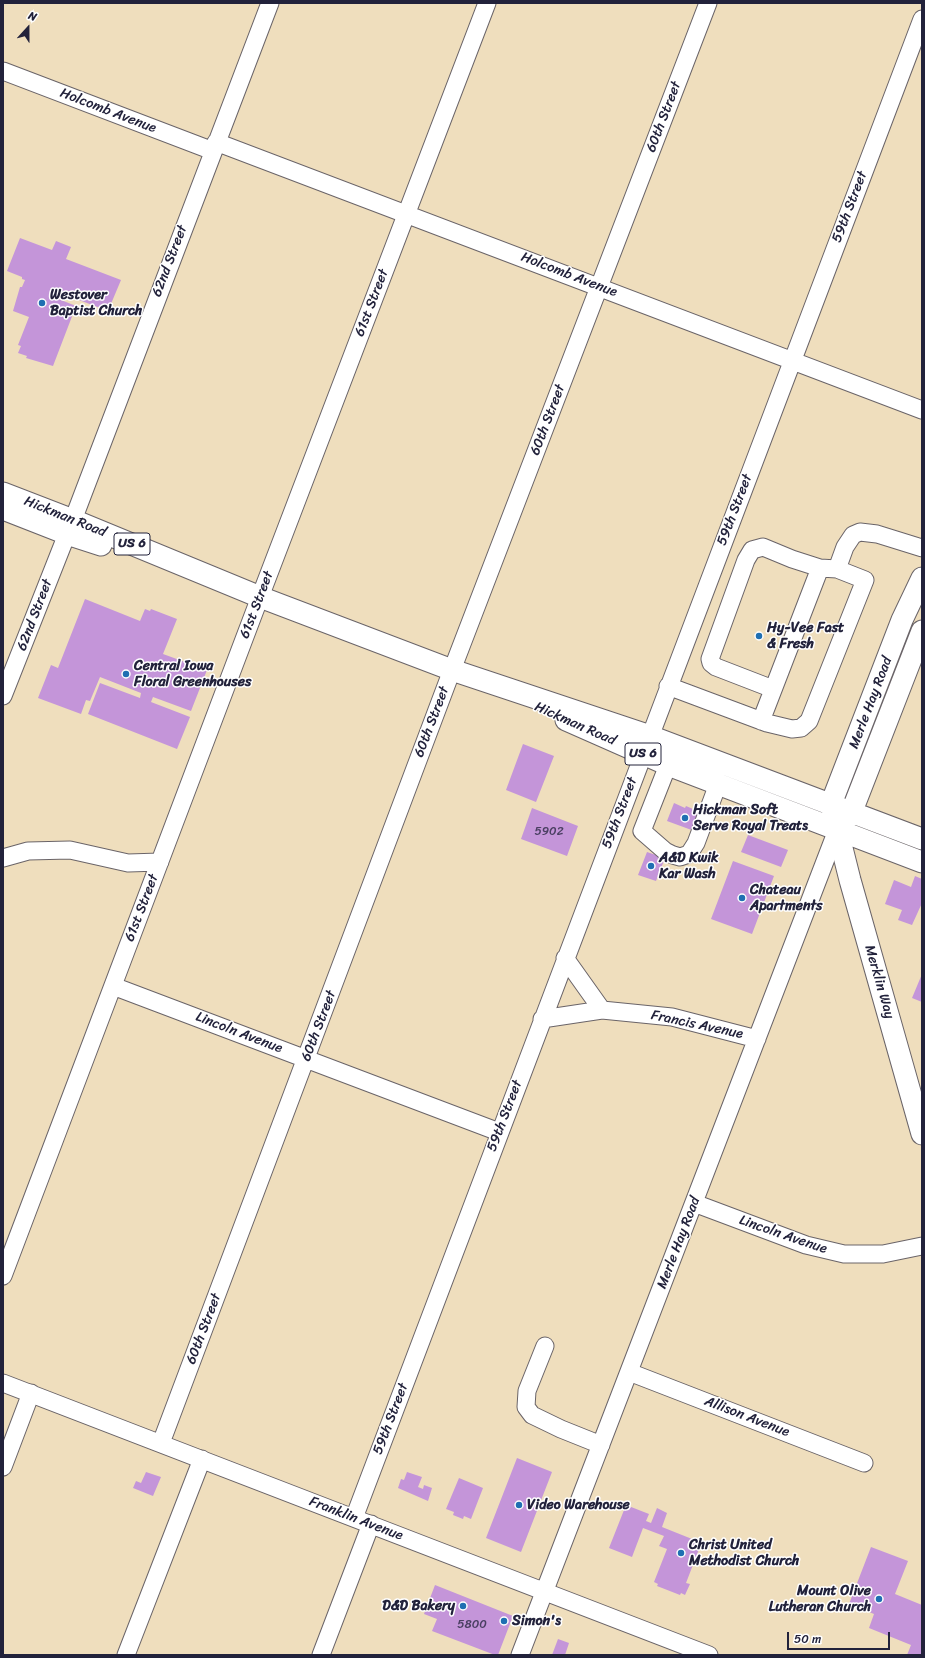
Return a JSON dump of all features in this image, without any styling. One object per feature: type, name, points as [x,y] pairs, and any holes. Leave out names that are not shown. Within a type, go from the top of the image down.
[{"type":"main road","name":"Hickman Road","points":[[3,493],[70,527]]},
{"type":"main road","name":"Hickman Road","points":[[3,509],[70,527],[260,596],[646,745],[790,788],[922,838]]},
{"type":"main road","name":"Merle Hay Road","points":[[831,804],[902,620],[922,578]]},
{"type":"main road","name":"Merle Hay Road","points":[[837,830],[852,811],[922,631]]},
{"type":"main road","name":"Hickman Road","points":[[646,745],[668,765],[922,862]]},
{"type":"main road","name":"US 6","points":[[790,788],[805,790],[825,784],[836,776],[854,747]]},
{"type":"main road","points":[[831,804],[837,830]]},
{"type":"main road","name":"Merklin Way","points":[[837,830],[922,1134]]},
{"type":"street","name":"62nd Street","points":[[3,696],[70,527],[270,3]]},
{"type":"street","name":"61st Street","points":[[3,1276],[260,596],[487,3]]},
{"type":"street","name":"60th Street","points":[[161,1443],[452,670],[708,3]]},
{"type":"street","name":"59th Street","points":[[354,1518],[922,19]]},
{"type":"street","name":"Holcomb Avenue","points":[[3,71],[407,214],[922,410]]},
{"type":"street","points":[[761,721],[773,689],[828,568],[853,535],[860,532],[877,534],[922,548]]},
{"type":"street","points":[[668,686],[761,721],[792,729],[801,728],[809,721],[865,580],[828,568],[792,559],[764,547],[752,550],[746,560],[710,659],[711,663],[716,668],[773,689]]},
{"type":"street","points":[[668,765],[642,831],[665,851],[673,855],[680,857],[689,854],[696,843],[718,784]]},
{"type":"street","name":"Merle Hay Road","points":[[520,1655],[837,830]]},
{"type":"street","points":[[3,858],[28,851],[70,850],[128,863],[160,862]]},
{"type":"street","points":[[565,958],[602,1010]]},
{"type":"street","name":"Lincoln Avenue","points":[[113,986],[499,1132]]},
{"type":"street","name":"Francis Avenue","points":[[542,1019],[602,1010],[672,1017],[757,1038]]},
{"type":"street","name":"Lincoln Avenue","points":[[694,1203],[806,1245],[844,1254],[883,1254],[922,1246]]},
{"type":"street","points":[[545,1346],[527,1391],[526,1407],[532,1415],[561,1429],[601,1445]]},
{"type":"street","name":"Allison Avenue","points":[[629,1372],[864,1462]]},
{"type":"street","name":"Franklin Avenue","points":[[3,1383],[709,1655]]},
{"type":"street","points":[[3,1467],[31,1394]]},
{"type":"street","points":[[126,1655],[202,1459]]},
{"type":"street","points":[[321,1655],[371,1524]]},
{"type":"building","name":"Westover Baptist Church","points":[[20,238],[52,250],[56,241],[71,247],[66,259],[121,280],[108,311],[58,292],[56,298],[76,306],[53,366],[26,358],[27,356],[18,353],[21,346],[18,345],[29,317],[13,311],[20,287],[22,287],[25,280],[22,279],[22,277],[7,271]]},
{"type":"building","name":"Central Iowa Floral Greenhouses","points":[[85,599],[140,621],[145,609],[150,611],[151,609],[177,619],[163,654],[207,670],[191,711],[153,697],[151,702],[190,717],[177,749],[88,714],[100,683],[140,698],[141,693],[100,677],[90,701],[86,700],[81,714],[38,698],[51,665],[58,668]]},
{"type":"building","points":[[523,744],[554,756],[536,802],[506,790]]},
{"type":"building","name":"Hickman Soft Serve Royal Treats","points":[[674,803],[685,808],[686,806],[693,809],[692,811],[703,815],[697,832],[667,821]]},
{"type":"building","points":[[532,808],[578,826],[567,856],[521,839]]},
{"type":"building","points":[[748,835],[788,850],[781,867],[741,852]]},
{"type":"building","name":"A&D Kwik Kar Wash","points":[[647,852],[665,858],[656,881],[638,875]]},
{"type":"building","name":"Chateau Apartments","points":[[733,861],[774,876],[752,934],[711,919]]},
{"type":"building","points":[[915,876],[922,879],[922,903],[912,925],[898,920],[902,910],[885,904],[894,880],[911,887]]},
{"type":"building","points":[[922,974],[922,1002],[912,998]]},
{"type":"building","name":"Video Warehouse","points":[[517,1458],[552,1472],[521,1552],[486,1538]]},
{"type":"building","points":[[146,1472],[161,1477],[153,1496],[133,1488],[136,1481],[141,1483]]},
{"type":"building","points":[[407,1472],[422,1477],[418,1487],[423,1489],[424,1485],[432,1488],[428,1501],[398,1488],[401,1479],[404,1480]]},
{"type":"building","points":[[459,1478],[483,1488],[471,1519],[464,1516],[463,1519],[453,1515],[454,1512],[446,1509]]},
{"type":"building","name":"Christ United Methodist Church","points":[[626,1505],[649,1514],[646,1521],[651,1523],[657,1508],[667,1513],[662,1527],[701,1544],[686,1583],[690,1584],[685,1595],[681,1593],[680,1595],[657,1586],[658,1584],[654,1582],[667,1549],[659,1546],[664,1536],[643,1528],[632,1557],[609,1548]]},
{"type":"building","name":"Mount Olive Lutheran Church","points":[[871,1547],[908,1561],[895,1594],[922,1605],[922,1655],[907,1655],[911,1645],[869,1628],[874,1614],[849,1604]]},
{"type":"building","points":[[435,1585],[513,1616],[498,1655],[432,1631],[437,1619],[424,1614]]},
{"type":"building","points":[[558,1639],[569,1643],[565,1655],[552,1655]]},
{"type":"place","name":"Westover Baptist Church","points":[[42,303]]},
{"type":"place","name":"Hy-Vee Fast & Fresh","points":[[759,636]]},
{"type":"place","name":"Central Iowa Floral Greenhouses","points":[[126,674]]},
{"type":"place","name":"Hickman Soft Serve Royal Treats","points":[[685,818]]},
{"type":"place","name":"A&D Kwik Kar Wash","points":[[651,866]]},
{"type":"place","name":"Chateau Apartments","points":[[742,898]]},
{"type":"place","name":"Video Warehouse","points":[[519,1505]]},
{"type":"place","name":"Christ United Methodist Church","points":[[681,1553]]},
{"type":"place","name":"Mount Olive Lutheran Church","points":[[879,1599]]},
{"type":"place","name":"D&D Bakery","points":[[463,1606]]},
{"type":"place","name":"Simon's","points":[[504,1621]]}]
